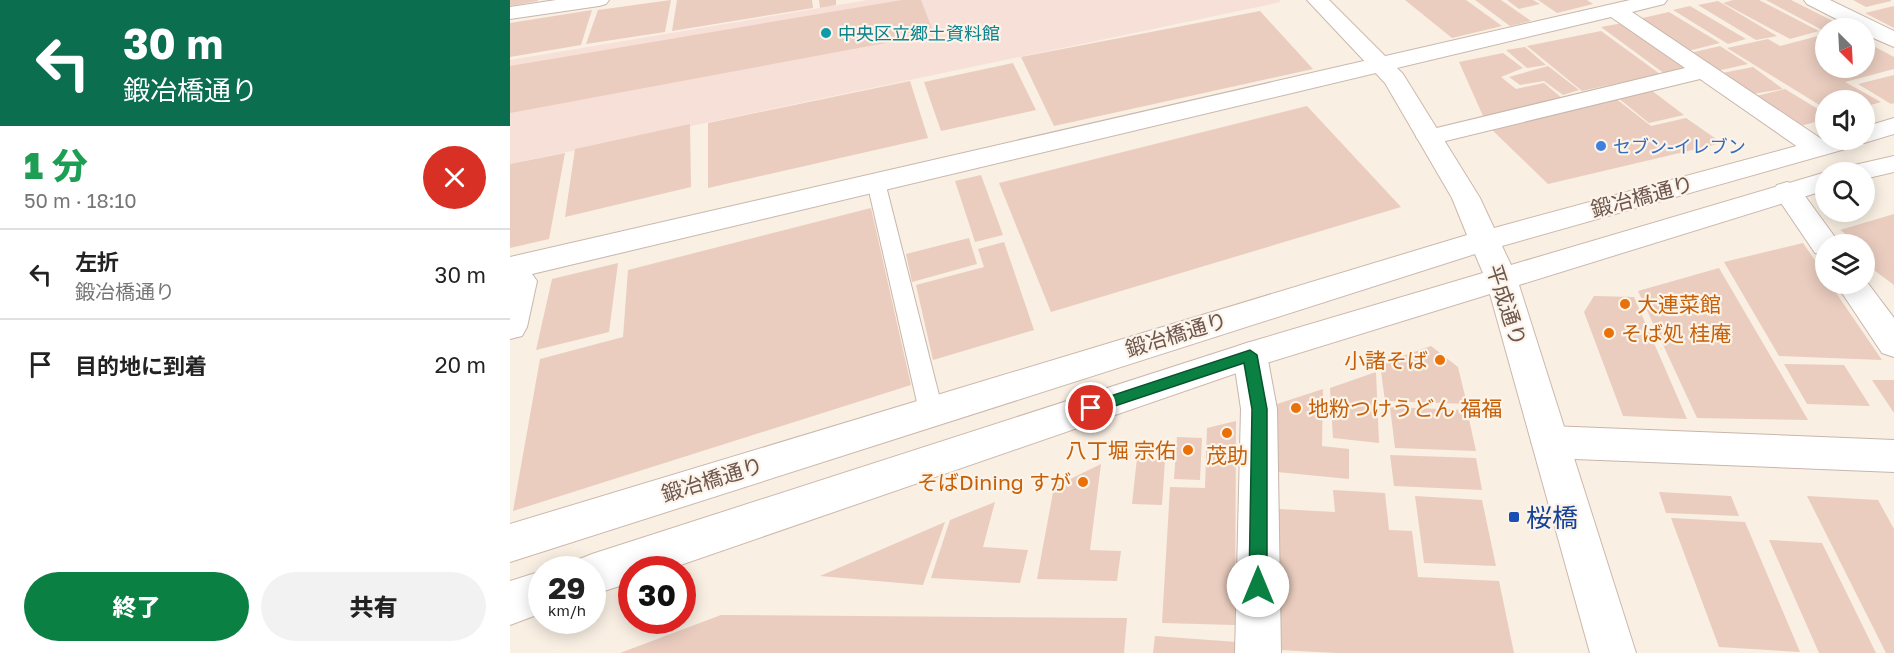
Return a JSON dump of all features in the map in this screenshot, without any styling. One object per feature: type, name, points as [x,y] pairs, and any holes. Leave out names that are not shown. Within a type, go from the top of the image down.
[{"type":"street","points":[[510,13],[599,0]]},
{"type":"street","name":"平成通り","points":[[1317,0],[1383,64],[1395,79],[1466,198],[1485,239],[1501,278],[1613,653]]},
{"type":"street","points":[[510,270],[1657,0]]},
{"type":"street","points":[[1814,0],[1894,40]]},
{"type":"street","points":[[1614,10],[1703,71],[1815,134]]},
{"type":"street","points":[[1429,137],[1703,71]]},
{"type":"street","points":[[1875,132],[1894,126]]},
{"type":"street","name":"鍛冶橋通り","points":[[510,543],[1485,239],[1815,149]]},
{"type":"street","points":[[1875,168],[1894,164]]},
{"type":"street","name":"鍛冶橋通り","points":[[606,570],[1250,355],[1815,184]]},
{"type":"street","points":[[1787,191],[1817,234]]},
{"type":"street","points":[[510,270],[521,281],[510,327]]},
{"type":"street","points":[[1859,294],[1894,344]]},
{"type":"street","points":[[1250,355],[1259,409],[1258,653]]},
{"type":"street","points":[[1550,442],[1894,456]]},
{"type":"street","points":[[510,603],[528,597]]},
{"type":"lane","points":[[876,182],[932,411]]},
{"type":"shaded area","points":[[868,0],[1279,0],[1281,2],[510,164],[510,60]]},
{"type":"building","points":[[510,0],[538,0],[538,1],[510,6]]},
{"type":"building","points":[[671,0],[665,32],[586,44],[598,10]]},
{"type":"building","points":[[677,0],[812,0],[813,8],[672,31]]},
{"type":"building","points":[[819,0],[836,0],[836,5],[820,8]]},
{"type":"building","points":[[902,0],[921,0],[934,34],[510,113],[510,66]]},
{"type":"building","points":[[1405,0],[1466,0],[1502,26],[1452,38]]},
{"type":"building","points":[[1475,0],[1501,0],[1531,21],[1510,26]]},
{"type":"building","points":[[1507,0],[1533,0],[1540,4],[1519,9]]},
{"type":"building","points":[[1538,0],[1587,0],[1593,4],[1557,13]]},
{"type":"building","points":[[1733,0],[1759,0],[1815,29],[1815,32],[1790,39],[1723,3]]},
{"type":"building","points":[[1766,0],[1791,0],[1827,18],[1815,18],[1815,26]]},
{"type":"building","points":[[1853,0],[1891,0],[1891,1],[1866,7]]},
{"type":"building","points":[[1718,1],[1777,36],[1756,40],[1698,5]]},
{"type":"building","points":[[1690,6],[1746,39],[1728,44],[1673,10]]},
{"type":"building","points":[[1894,6],[1894,28],[1875,18],[1865,13]]},
{"type":"building","points":[[592,10],[581,45],[510,57],[510,23]]},
{"type":"building","points":[[1260,11],[1313,69],[1054,126],[1021,57]]},
{"type":"building","points":[[1669,12],[1720,43],[1688,51],[1638,19]]},
{"type":"building","points":[[1623,23],[1688,69],[1665,74],[1601,27]]},
{"type":"building","points":[[1601,31],[1660,74],[1582,91],[1527,46]]},
{"type":"building","points":[[1815,37],[1815,78],[1860,78],[1845,82],[1859,90],[1815,90],[1815,102],[1727,48],[1768,39],[1780,46]]},
{"type":"building","points":[[1720,46],[1748,64],[1717,71],[1690,53]]},
{"type":"building","points":[[1525,47],[1546,65],[1527,68],[1506,50]]},
{"type":"building","points":[[1875,47],[1894,57],[1894,69],[1875,74]]},
{"type":"building","points":[[1503,53],[1523,68],[1501,77],[1516,89],[1544,83],[1563,99],[1483,116],[1459,62]]},
{"type":"building","points":[[1013,63],[1036,110],[941,131],[924,82]]},
{"type":"building","points":[[1548,66],[1579,90],[1563,95],[1544,81],[1520,85],[1509,77]]},
{"type":"building","points":[[1753,67],[1783,89],[1752,94],[1722,73]]},
{"type":"building","points":[[1894,75],[1894,103],[1891,104],[1875,94],[1875,90],[1868,90],[1858,84]]},
{"type":"building","points":[[910,81],[928,138],[708,188],[708,123]]},
{"type":"building","points":[[1785,89],[1815,107],[1815,122],[1797,127],[1752,97]]},
{"type":"building","points":[[1651,90],[1684,115],[1649,123],[1617,97]]},
{"type":"building","points":[[1615,98],[1651,126],[1686,118],[1722,143],[1548,184],[1489,127]]},
{"type":"building","points":[[1307,106],[1401,207],[1051,312],[999,183]]},
{"type":"building","points":[[690,124],[691,187],[565,217],[575,149]]},
{"type":"building","points":[[565,153],[549,239],[510,248],[510,164]]},
{"type":"building","points":[[981,175],[1003,235],[975,242],[955,181]]},
{"type":"building","points":[[871,208],[911,385],[513,511],[540,359],[623,337],[628,270]]},
{"type":"building","points":[[1894,214],[1894,285],[1875,271],[1875,234],[1845,234],[1840,230],[1875,222],[1875,220]]},
{"type":"building","points":[[969,238],[977,264],[912,282],[906,254]]},
{"type":"building","points":[[1004,242],[1034,330],[933,360],[916,285],[984,267],[978,249]]},
{"type":"building","points":[[1803,243],[1815,260],[1815,294],[1837,294],[1882,360],[1779,356],[1724,262]]},
{"type":"building","points":[[618,263],[609,332],[536,350],[552,279]]},
{"type":"building","points":[[1719,268],[1808,420],[1697,418],[1638,291]]},
{"type":"building","points":[[1594,296],[1634,297],[1687,419],[1623,416],[1584,312]]},
{"type":"building","points":[[1431,346],[1458,367],[1467,404],[1385,401],[1380,364]]},
{"type":"building","points":[[1784,364],[1844,365],[1870,406],[1807,404]]},
{"type":"building","points":[[1376,372],[1379,443],[1333,438],[1330,388]]},
{"type":"building","points":[[1872,380],[1894,380],[1894,413]]},
{"type":"building","points":[[1323,389],[1322,446],[1349,449],[1349,479],[1277,472],[1274,405]]},
{"type":"building","points":[[1390,407],[1467,410],[1476,451],[1395,448]]},
{"type":"building","points":[[1236,421],[1235,625],[1162,623],[1170,487],[1205,488],[1207,428]]},
{"type":"building","points":[[1177,437],[1202,438],[1200,480],[1174,479]]},
{"type":"building","points":[[1390,455],[1476,458],[1482,490],[1394,486]]},
{"type":"building","points":[[1137,458],[1165,459],[1162,505],[1132,504]]},
{"type":"building","points":[[1101,464],[1090,550],[1121,551],[1117,581],[1037,579],[1054,487]]},
{"type":"building","points":[[1333,490],[1385,493],[1389,530],[1412,531],[1418,577],[1499,581],[1514,653],[1337,653],[1280,650],[1279,509],[1335,512]]},
{"type":"building","points":[[1659,492],[1731,496],[1739,516],[1666,513]]},
{"type":"building","points":[[1415,496],[1482,500],[1496,566],[1424,563]]},
{"type":"building","points":[[1807,496],[1878,500],[1894,529],[1894,653],[1886,653]]},
{"type":"building","points":[[995,502],[983,547],[1028,550],[1020,583],[931,578],[950,520]]},
{"type":"building","points":[[1671,518],[1745,522],[1800,652],[1719,647]]},
{"type":"building","points":[[945,522],[923,585],[820,576]]},
{"type":"building","points":[[1769,540],[1822,543],[1876,653],[1819,653]]},
{"type":"building","points":[[721,615],[1127,618],[1124,653],[620,653],[670,634],[696,634],[696,624]]},
{"type":"building","points":[[1155,636],[1237,642],[1236,653],[1153,653]]},
{"type":"place","name":"中央区立郷土資料館","points":[[826,33]]},
{"type":"place","name":"セブン-イレブン","points":[[1601,146]]},
{"type":"place","name":"大連菜館","points":[[1625,304]]},
{"type":"place","name":"そば処 桂庵","points":[[1609,333]]},
{"type":"place","name":"小諸そば","points":[[1440,360]]},
{"type":"place","name":"地粉つけうどん 福福","points":[[1296,408]]},
{"type":"place","name":"茂助","points":[[1227,433]]},
{"type":"place","name":"八丁堀 宗佑","points":[[1188,450]]},
{"type":"place","name":"そばDining すが","points":[[1083,482]]},
{"type":"place","name":"桜橋","points":[[1514,517]]},
{"type":"route","points":[[1091,408],[1250,355],[1259,409],[1258,586]]}]
